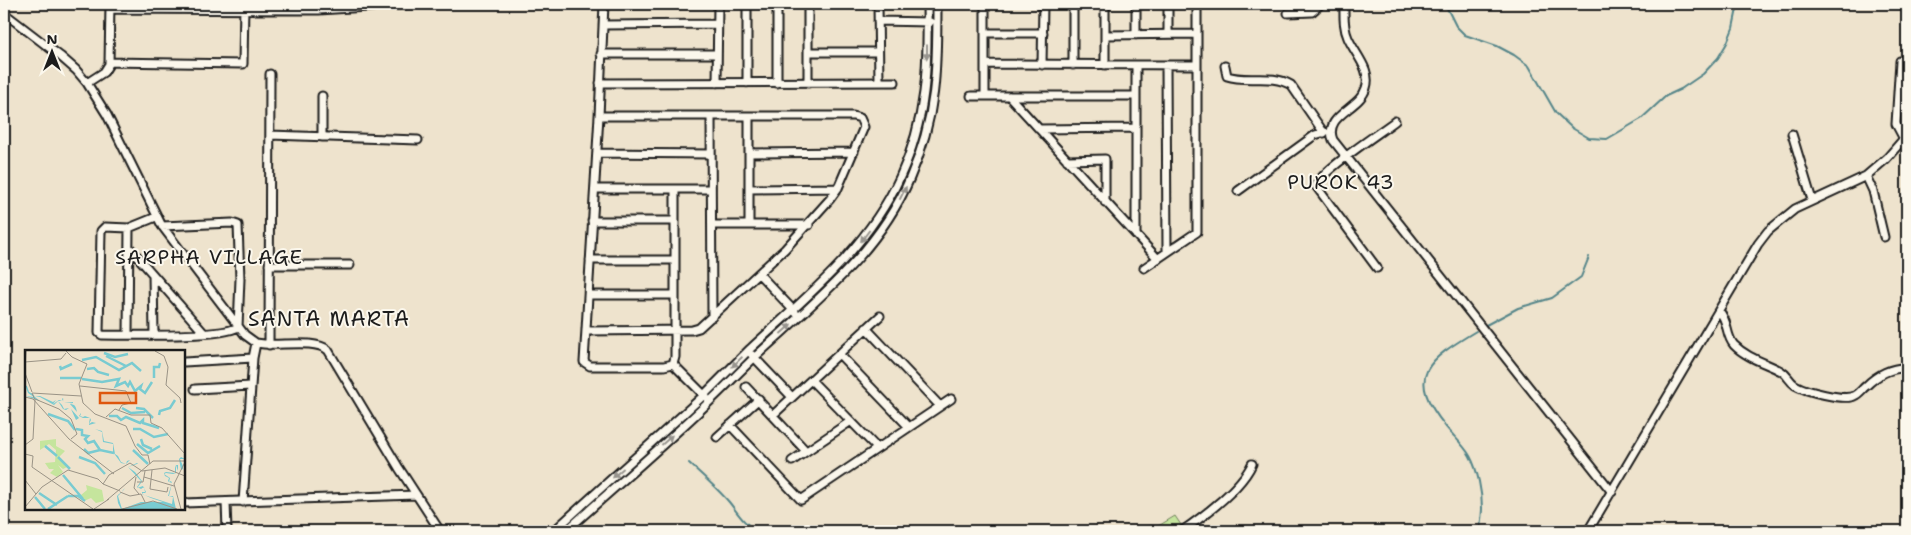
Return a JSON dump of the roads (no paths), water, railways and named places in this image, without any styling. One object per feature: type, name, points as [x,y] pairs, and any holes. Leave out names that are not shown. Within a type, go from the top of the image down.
[{"type":"street","points":[[87,83],[104,72],[109,62],[110,6],[244,6],[319,10],[415,4]]},
{"type":"street","points":[[604,4],[584,359],[586,365],[664,366],[673,364]]},
{"type":"street","points":[[717,83],[718,4]]},
{"type":"street","points":[[746,83],[747,4]]},
{"type":"street","points":[[777,4],[777,83]]},
{"type":"street","points":[[808,4],[808,83]]},
{"type":"street","points":[[878,4],[878,82]]},
{"type":"street","points":[[554,531],[793,310],[843,261],[859,243],[881,212],[901,176],[915,136],[926,86],[927,4]]},
{"type":"street","points":[[566,531],[710,401],[850,268],[867,249],[889,218],[910,180],[924,139],[935,87],[937,4]]},
{"type":"street","points":[[985,4],[986,96]]},
{"type":"street","points":[[1042,4],[1042,65]]},
{"type":"street","points":[[1073,4],[1073,65]]},
{"type":"street","points":[[1105,4],[1105,65]]},
{"type":"street","points":[[1136,4],[1136,34]]},
{"type":"street","points":[[1168,4],[1168,34]]},
{"type":"street","points":[[1144,268],[1197,232],[1198,4]]},
{"type":"street","points":[[1288,13],[1312,12],[1321,4]]},
{"type":"street","points":[[1238,191],[1315,135],[1327,132],[1334,121],[1360,98],[1366,88],[1364,67],[1346,31],[1344,4]]},
{"type":"street","points":[[109,62],[243,64],[244,6]]},
{"type":"street","points":[[4,13],[60,56],[87,83],[111,124],[156,217],[238,327],[250,339],[256,342],[269,345],[308,344],[325,348],[440,531]]},
{"type":"street","points":[[878,21],[937,22]]},
{"type":"street","points":[[603,25],[718,24]]},
{"type":"street","points":[[985,33],[1042,33]]},
{"type":"street","points":[[1105,35],[1197,34]]},
{"type":"street","points":[[808,52],[878,52]]},
{"type":"street","points":[[601,54],[718,54]]},
{"type":"street","points":[[1588,531],[1758,244],[1768,231],[1795,209],[1866,176],[1887,158],[1906,137],[1896,124],[1900,61]]},
{"type":"street","points":[[985,64],[1197,65]]},
{"type":"street","points":[[1136,65],[1136,235]]},
{"type":"street","points":[[1166,65],[1167,252]]},
{"type":"street","points":[[1225,66],[1226,76],[1235,78],[1270,78],[1291,85],[1336,145],[1612,492]]},
{"type":"street","points":[[269,345],[270,74]]},
{"type":"street","points":[[600,83],[895,82]]},
{"type":"street","points":[[322,96],[322,137]]},
{"type":"street","points":[[971,96],[1136,96]]},
{"type":"street","points":[[1010,96],[1158,259]]},
{"type":"street","points":[[586,331],[694,330],[759,274],[809,225],[838,188],[864,127],[862,120],[857,117],[599,116]]},
{"type":"street","points":[[710,116],[712,316]]},
{"type":"street","points":[[749,116],[749,225]]},
{"type":"street","points":[[1377,268],[1316,186],[1319,180],[1346,157],[1395,122]]},
{"type":"street","points":[[1039,129],[1136,128]]},
{"type":"street","points":[[1792,134],[1812,200]]},
{"type":"street","points":[[270,135],[418,140]]},
{"type":"street","points":[[915,136],[924,139]]},
{"type":"street","points":[[597,152],[711,154]]},
{"type":"street","points":[[749,153],[854,152]]},
{"type":"street","points":[[1067,160],[1105,159],[1105,202]]},
{"type":"street","points":[[1866,176],[1873,191],[1884,236]]},
{"type":"street","points":[[749,189],[838,188]]},
{"type":"street","points":[[595,189],[711,189]]},
{"type":"street","points":[[673,364],[675,357],[675,189]]},
{"type":"street","points":[[881,212],[889,218]]},
{"type":"street","points":[[156,217],[129,228],[106,227],[101,231],[99,330],[102,335],[128,336],[204,333],[229,331],[238,327]]},
{"type":"street","points":[[592,221],[675,221]]},
{"type":"street","points":[[162,226],[232,222],[238,225],[240,279],[238,327]]},
{"type":"street","points":[[712,225],[809,225]]},
{"type":"street","points":[[128,336],[129,228]]},
{"type":"street","points":[[129,247],[204,333]]},
{"type":"street","points":[[590,260],[675,260]]},
{"type":"street","points":[[268,265],[350,265]]},
{"type":"street","points":[[759,274],[799,317]]},
{"type":"street","points":[[154,275],[154,335]]},
{"type":"street","points":[[588,295],[675,295]]},
{"type":"street","points":[[1719,311],[1725,319],[1728,335],[1735,346],[1755,359],[1783,372],[1795,385],[1803,388],[1840,397],[1855,396],[1874,378],[1895,369],[1907,368]]},
{"type":"street","points":[[773,415],[880,316]]},
{"type":"street","points":[[866,328],[940,406]]},
{"type":"street","points":[[243,502],[253,358],[256,342]]},
{"type":"street","points":[[748,351],[792,397]]},
{"type":"street","points":[[839,354],[909,427]]},
{"type":"street","points":[[185,362],[253,358]]},
{"type":"street","points":[[673,364],[710,401]]},
{"type":"street","points":[[811,380],[877,448]]},
{"type":"street","points":[[195,389],[251,386]]},
{"type":"street","points":[[746,386],[806,451]]},
{"type":"street","points":[[730,425],[800,500],[951,399]]},
{"type":"street","points":[[717,436],[758,400]]},
{"type":"street","points":[[792,460],[851,421]]},
{"type":"street","points":[[1182,531],[1207,513],[1244,477],[1252,464]]},
{"type":"street","points":[[185,503],[416,495]]},
{"type":"street","points":[[226,502],[227,531]]},
{"type":"waterway","points":[[1445,4],[1456,26],[1465,35],[1497,46],[1529,66],[1556,113],[1572,128],[1589,138],[1607,139],[1641,119],[1666,96],[1681,89],[1703,74],[1718,58],[1727,43],[1733,28],[1738,4]]},
{"type":"waterway","points":[[1486,325],[1518,308],[1552,298],[1581,277],[1589,257]]},
{"type":"waterway","points":[[1476,331],[1434,360],[1427,370],[1424,381],[1426,394],[1433,409],[1468,452],[1473,462],[1482,502],[1480,531]]},
{"type":"waterway","points":[[689,463],[720,492],[745,522],[757,531]]},
{"type":"district","name":"PUROK 43","points":[[1341,182]]},
{"type":"district","name":"SARPHA VILLAGE","points":[[209,257]]},
{"type":"district","name":"SANTA MARTA","points":[[329,319]]}]
